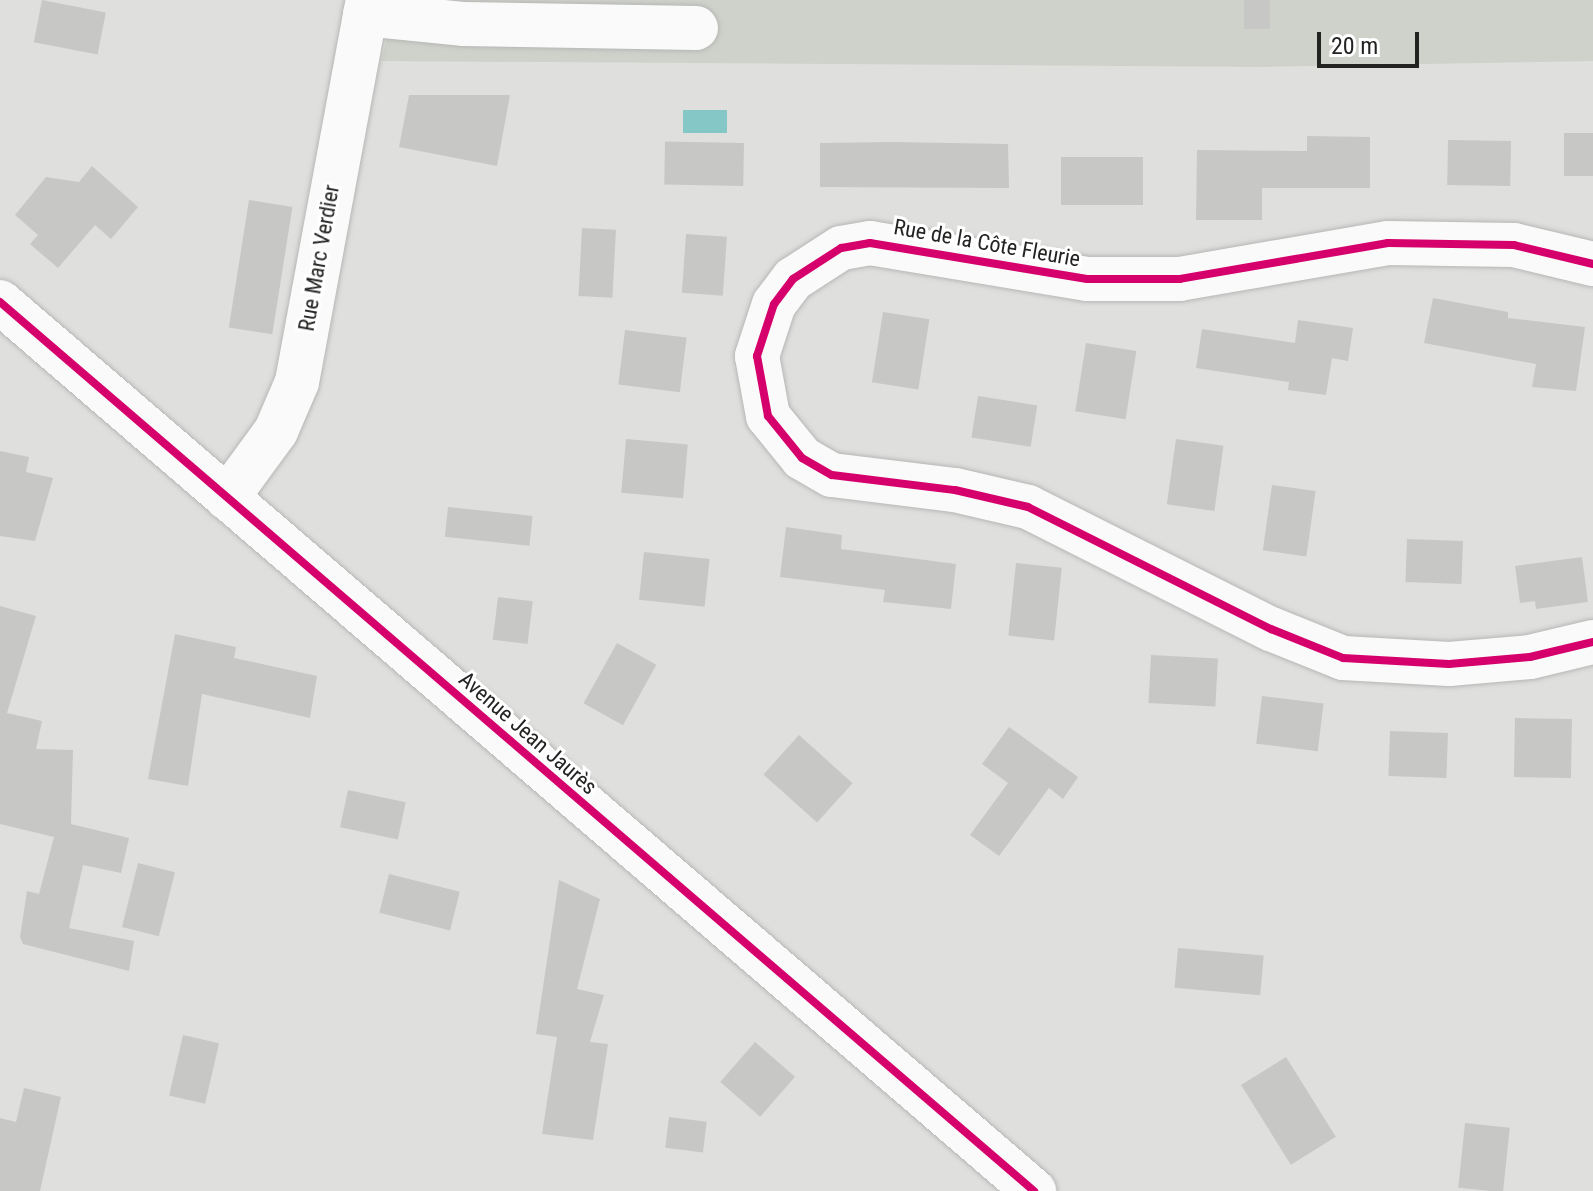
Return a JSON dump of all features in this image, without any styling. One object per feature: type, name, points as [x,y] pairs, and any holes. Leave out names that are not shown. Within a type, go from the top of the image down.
[{"type":"street","points":[[366,7],[464,24],[696,28]]},
{"type":"street","name":"Rue Marc Verdier","points":[[227,498],[276,431],[297,382],[366,7]]},
{"type":"street","name":"Rue de la Côte Fleurie","points":[[1593,264],[1514,245],[1388,243],[1180,279],[1087,279],[870,243],[841,248],[793,279],[774,304],[757,356],[768,416],[802,458],[832,475],[955,490],[1028,507],[1271,629],[1343,658],[1449,664],[1530,657],[1593,642]]},
{"type":"street","name":"Avenue Jean Jaurès","points":[[0,302],[1034,1191]]},
{"type":"shaded area","points":[[398,0],[1593,0],[1593,61],[1261,67],[381,61]]},
{"type":"water","points":[[683,110],[727,110],[727,133],[683,133]]},
{"type":"building","points":[[42,0],[106,12],[98,55],[34,42]]},
{"type":"building","points":[[1244,0],[1270,0],[1270,29],[1244,29]]},
{"type":"building","points":[[409,95],[510,95],[497,166],[399,147]]},
{"type":"building","points":[[1564,133],[1593,133],[1593,176],[1564,176]]},
{"type":"building","points":[[1307,136],[1370,137],[1370,188],[1262,188],[1262,220],[1196,220],[1197,150],[1307,151]]},
{"type":"building","points":[[1448,140],[1511,141],[1510,186],[1447,185]]},
{"type":"building","points":[[665,142],[744,143],[743,186],[664,185]]},
{"type":"building","points":[[820,143],[1008,144],[1009,188],[820,187]]},
{"type":"building","points":[[1061,157],[1143,157],[1143,205],[1061,205]]},
{"type":"building","points":[[92,166],[138,207],[111,239],[95,225],[58,268],[30,244],[38,235],[15,215],[46,177],[79,182]]},
{"type":"building","points":[[249,200],[292,207],[272,334],[229,327]]},
{"type":"building","points":[[582,228],[616,230],[612,298],[578,296]]},
{"type":"building","points":[[686,234],[727,237],[723,296],[682,293]]},
{"type":"building","points":[[1433,298],[1508,312],[1508,318],[1585,327],[1576,391],[1532,387],[1536,364],[1424,343]]},
{"type":"building","points":[[883,312],[929,319],[918,389],[872,382]]},
{"type":"building","points":[[1298,320],[1353,328],[1348,361],[1332,358],[1326,395],[1288,390],[1289,382],[1196,368],[1202,329],[1295,343]]},
{"type":"building","points":[[625,330],[687,338],[680,392],[618,385]]},
{"type":"building","points":[[1086,343],[1136,351],[1126,419],[1075,411]]},
{"type":"building","points":[[978,396],[1037,405],[1031,447],[971,437]]},
{"type":"building","points":[[626,439],[688,444],[683,498],[621,493]]},
{"type":"building","points":[[1176,439],[1224,446],[1214,511],[1167,504]]},
{"type":"building","points":[[0,451],[29,457],[26,472],[53,478],[35,541],[0,536]]},
{"type":"building","points":[[1272,485],[1316,491],[1306,556],[1263,550]]},
{"type":"building","points":[[448,507],[533,516],[529,546],[445,537]]},
{"type":"building","points":[[786,527],[842,535],[841,549],[956,564],[951,609],[883,602],[885,590],[780,577]]},
{"type":"building","points":[[1407,539],[1463,541],[1461,584],[1405,582]]},
{"type":"building","points":[[644,552],[710,559],[705,607],[639,600]]},
{"type":"building","points":[[1582,557],[1588,602],[1536,609],[1535,601],[1520,603],[1515,566]]},
{"type":"building","points":[[1016,563],[1062,568],[1054,640],[1008,636]]},
{"type":"building","points":[[498,597],[533,601],[527,644],[493,640]]},
{"type":"building","points":[[0,606],[36,616],[7,713],[42,721],[36,749],[73,750],[71,824],[129,838],[121,873],[83,865],[69,928],[134,941],[129,971],[23,944],[20,937],[27,891],[39,894],[54,837],[0,824]]},
{"type":"building","points":[[175,634],[236,647],[234,658],[317,676],[310,718],[202,694],[188,786],[148,779]]},
{"type":"building","points":[[617,643],[656,665],[623,725],[584,703]]},
{"type":"building","points":[[1151,655],[1218,659],[1215,706],[1148,703]]},
{"type":"building","points":[[1262,696],[1324,704],[1318,751],[1256,744]]},
{"type":"building","points":[[1515,718],[1572,719],[1571,778],[1514,777]]},
{"type":"building","points":[[1009,727],[1078,777],[1063,799],[1049,788],[999,856],[970,835],[1008,783],[982,764]]},
{"type":"building","points":[[1390,731],[1448,733],[1446,778],[1388,776]]},
{"type":"building","points":[[799,735],[853,783],[817,823],[764,774]]},
{"type":"building","points":[[348,790],[406,802],[398,839],[340,827]]},
{"type":"building","points":[[138,863],[175,872],[159,936],[122,927]]},
{"type":"building","points":[[389,874],[460,892],[450,930],[379,913]]},
{"type":"building","points":[[559,880],[600,899],[577,989],[604,995],[590,1042],[608,1044],[593,1140],[542,1134],[557,1037],[536,1034]]},
{"type":"building","points":[[1178,948],[1264,955],[1260,995],[1175,988]]},
{"type":"building","points":[[183,1035],[219,1043],[205,1104],[169,1095]]},
{"type":"building","points":[[755,1042],[795,1077],[760,1117],[720,1082]]},
{"type":"building","points":[[1286,1057],[1336,1137],[1291,1165],[1241,1085]]},
{"type":"building","points":[[24,1088],[61,1097],[40,1191],[0,1191],[0,1118],[16,1122]]},
{"type":"building","points":[[669,1117],[707,1122],[703,1152],[665,1148]]},
{"type":"building","points":[[1465,1123],[1510,1128],[1503,1191],[1458,1188]]},
{"type":"cycle path","points":[[1593,264],[1514,245],[1388,243],[1180,279],[1087,279],[870,243],[841,248],[793,279],[774,304],[757,356],[768,416],[802,458],[832,475],[955,490],[1028,507],[1271,629],[1343,658],[1449,664],[1530,657],[1593,642]]},
{"type":"cycle path","points":[[0,302],[1034,1191]]}]
